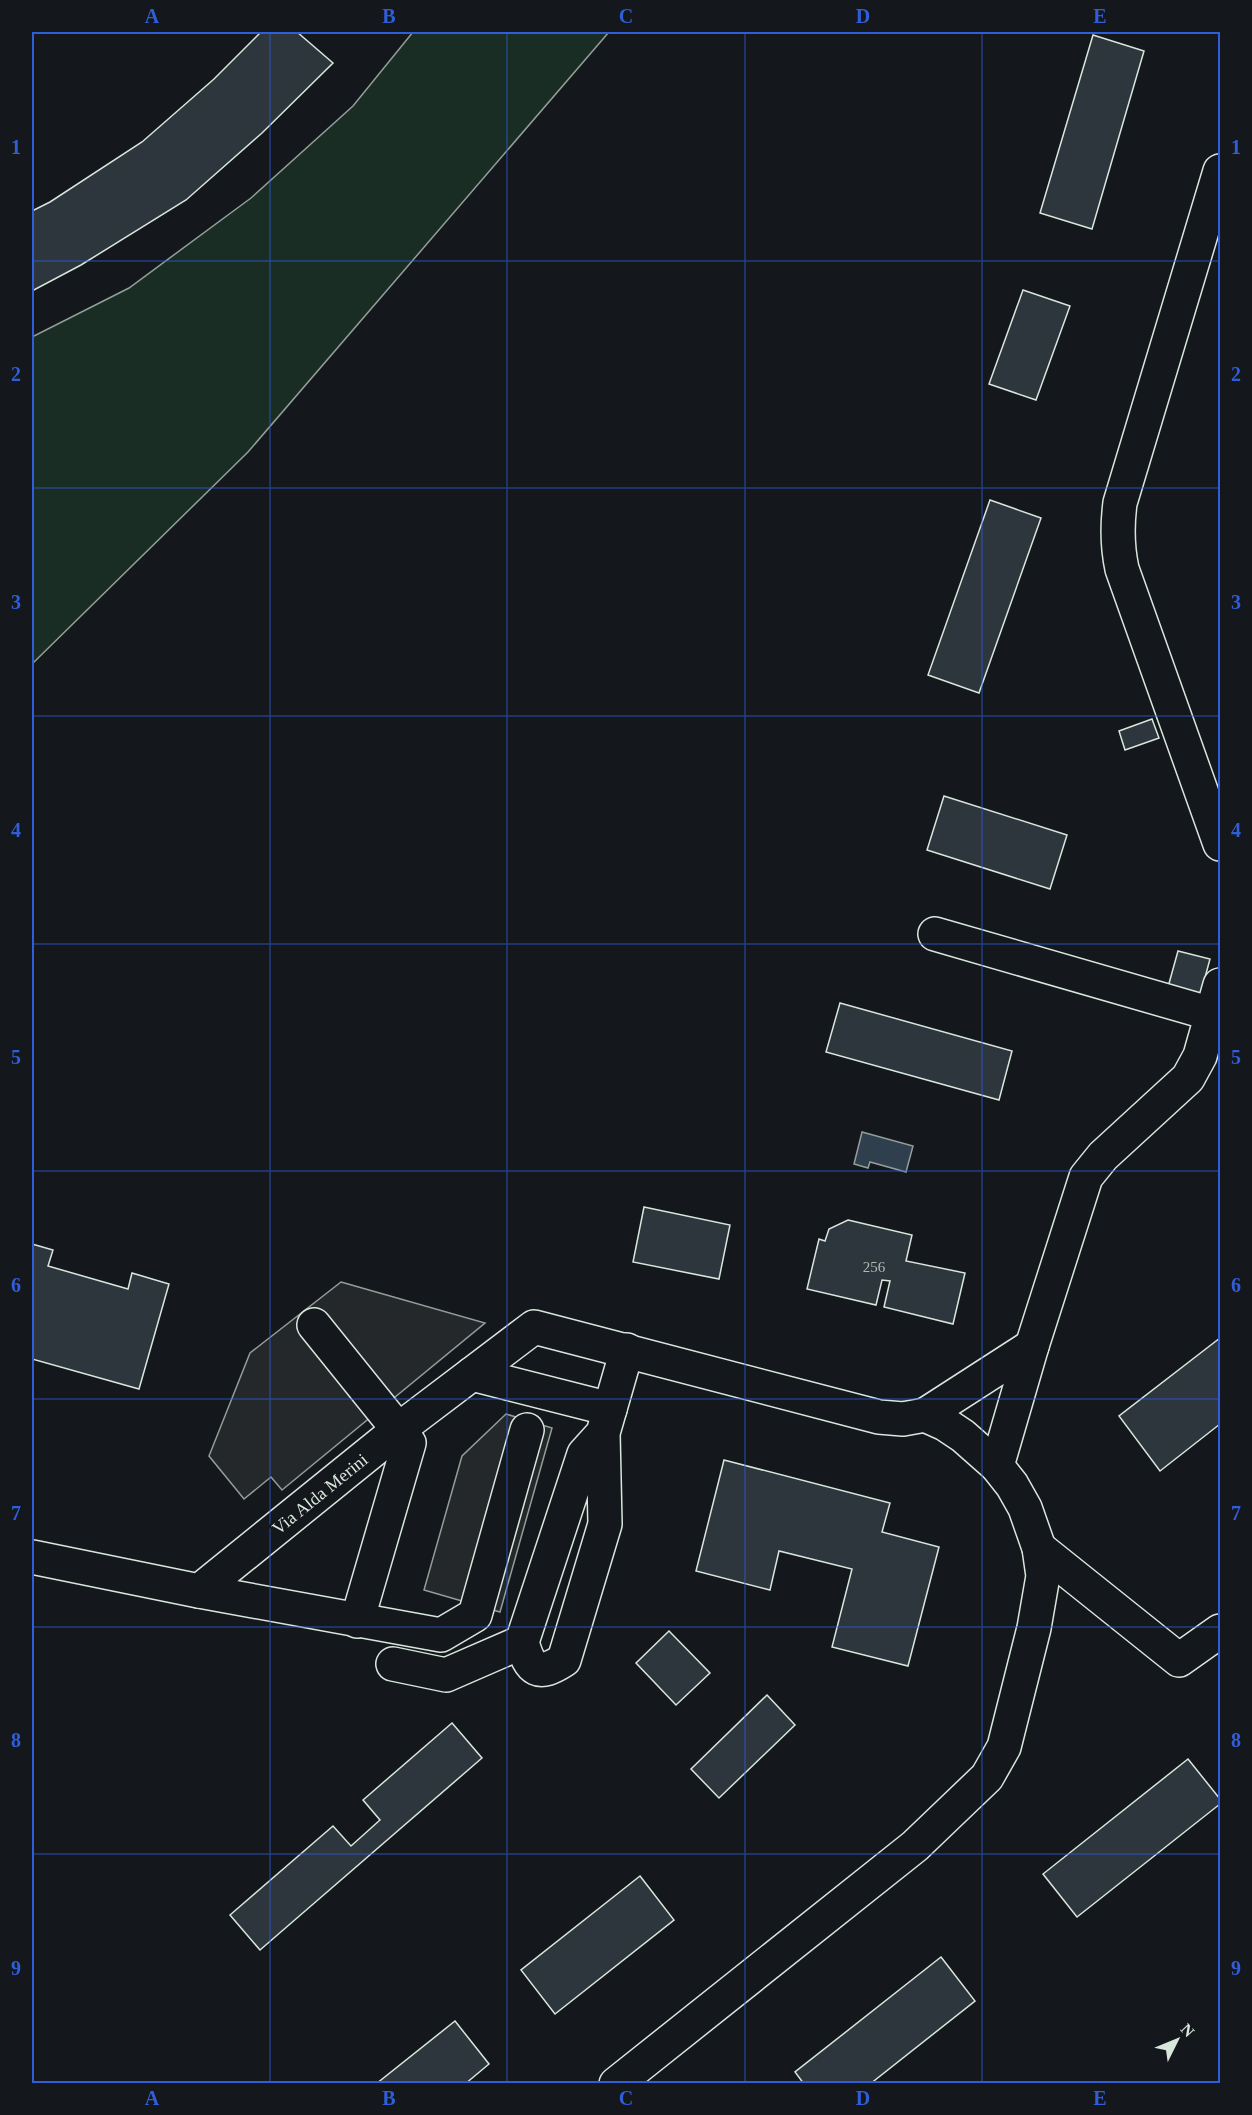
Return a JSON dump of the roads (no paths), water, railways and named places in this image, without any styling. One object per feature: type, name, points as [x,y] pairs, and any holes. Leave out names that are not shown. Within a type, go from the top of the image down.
[{"type":"street","points":[[1221,171],[1120,503],[1117,528],[1122,569],[1221,844]]},
{"type":"street","points":[[935,934],[1216,1000],[1200,1056],[1188,1078],[1103,1156],[1086,1177],[1032,1346],[997,1467]]},
{"type":"street","points":[[314,1325],[409,1443],[357,1621]]},
{"type":"street","name":"Via Alda Merini","points":[[198,1591],[398,1430],[534,1327],[627,1350]]},
{"type":"street","points":[[606,1421],[584,1454],[522,1642],[528,1661],[537,1669],[550,1669],[564,1660],[605,1524],[606,1421],[627,1350],[879,1417],[903,1419],[925,1415],[1032,1346]]},
{"type":"street","points":[[472,1374],[606,1421]]},
{"type":"street","points":[[616,2084],[915,1846],[987,1777],[1004,1747],[1034,1628],[1043,1576],[1039,1548],[1025,1508],[1012,1485],[997,1467],[963,1436],[925,1415]]},
{"type":"street","points":[[32,1557],[198,1591],[441,1635],[475,1615],[527,1430]]},
{"type":"street","points":[[1039,1548],[1179,1660],[1221,1631]]},
{"type":"street","points":[[393,1664],[446,1675],[522,1642]]},
{"type":"water","points":[[862,1132],[913,1146],[906,1172],[870,1162],[868,1168],[854,1164]]}]
